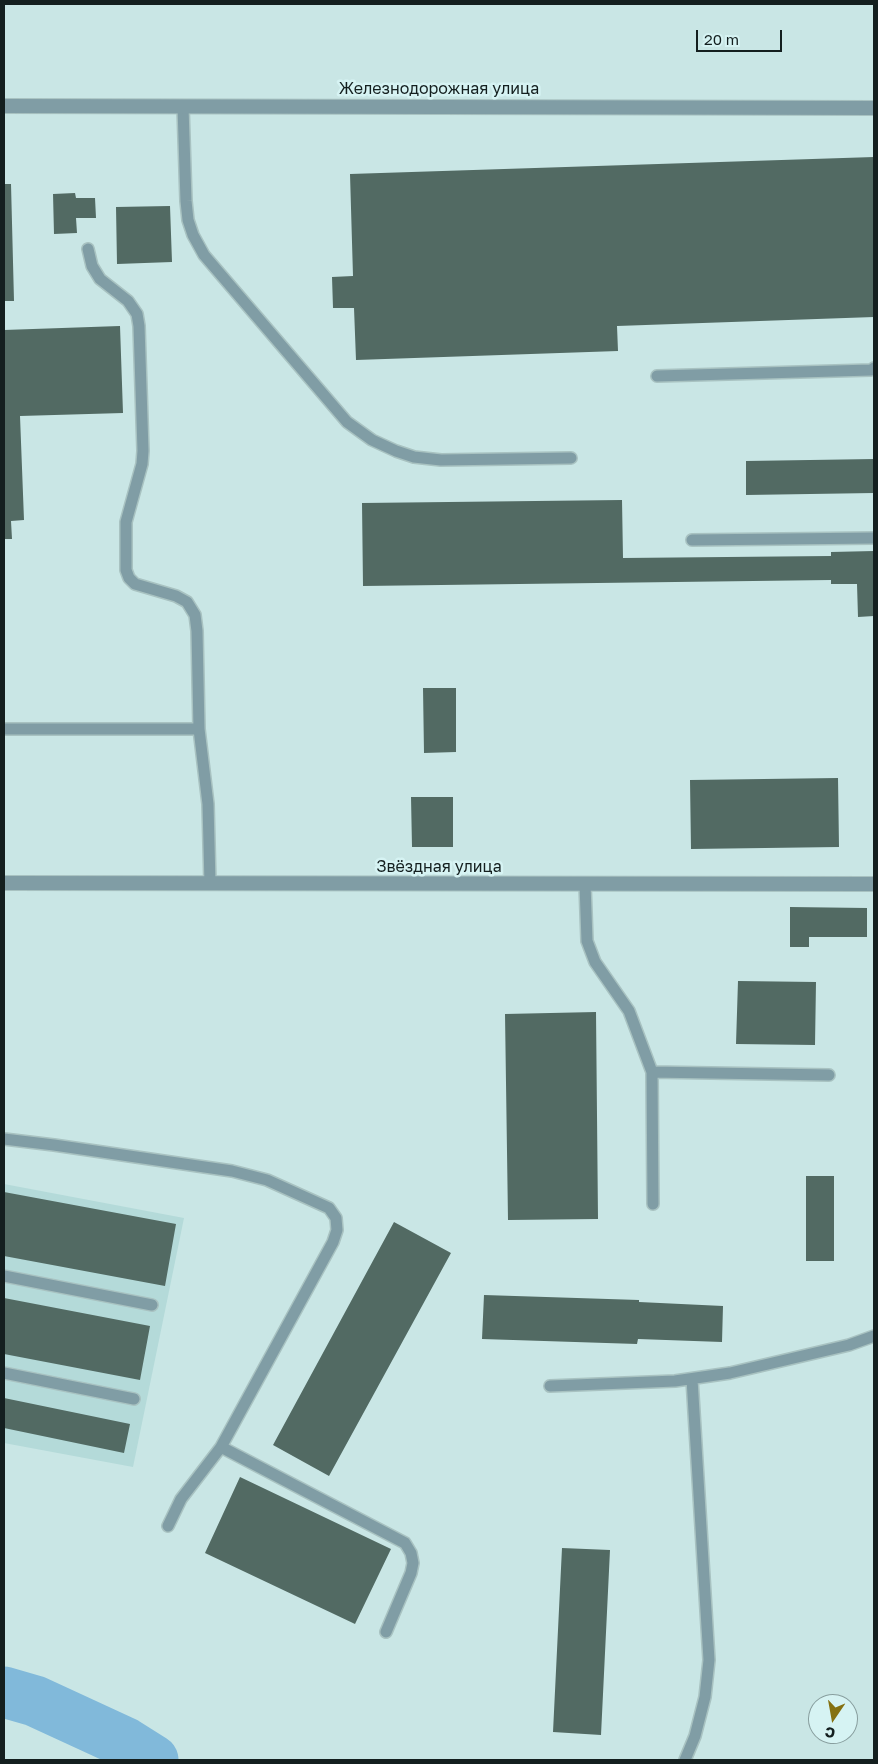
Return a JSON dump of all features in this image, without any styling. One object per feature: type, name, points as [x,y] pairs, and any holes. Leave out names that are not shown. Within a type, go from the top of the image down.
[{"type":"street","name":"Железнодорожная улица","points":[[4,106],[874,108]]},
{"type":"street","name":"Звёздная улица","points":[[4,884],[874,884]]},
{"type":"lane","points":[[183,106],[186,200],[188,220],[193,235],[204,255],[347,422],[372,440],[396,451],[414,456],[441,460],[571,458]]},
{"type":"lane","points":[[88,249],[92,266],[100,279],[128,301],[137,314],[139,326],[143,452],[142,464],[126,522],[126,570],[129,578],[136,584],[176,596],[187,602],[195,615],[199,729],[208,804],[210,884]]},
{"type":"lane","points":[[657,376],[861,370],[874,368]]},
{"type":"lane","points":[[692,540],[874,538]]},
{"type":"lane","points":[[4,730],[199,729]]},
{"type":"lane","points":[[585,884],[587,941],[595,962],[629,1011],[652,1072],[653,1204]]},
{"type":"lane","points":[[652,1072],[828,1075]]},
{"type":"lane","points":[[4,1139],[232,1171],[267,1180],[329,1208],[336,1218],[337,1230],[333,1242],[221,1447],[181,1498],[168,1526]]},
{"type":"lane","points":[[4,1276],[152,1305]]},
{"type":"lane","points":[[550,1386],[675,1381],[748,1369],[849,1345],[874,1336]]},
{"type":"lane","points":[[4,1373],[134,1399]]},
{"type":"lane","points":[[685,1760],[695,1736],[705,1697],[709,1660],[692,1378]]},
{"type":"lane","points":[[221,1447],[405,1543],[411,1553],[413,1563],[386,1632]]},
{"type":"shaded area","points":[[4,1184],[184,1218],[133,1467],[4,1443]]},
{"type":"building","points":[[874,157],[874,317],[617,326],[618,351],[356,360],[354,308],[333,308],[332,277],[353,276],[350,174]]},
{"type":"building","points":[[4,184],[11,184],[14,301],[4,301]]},
{"type":"building","points":[[75,193],[76,198],[95,198],[96,218],[76,218],[77,233],[54,234],[53,194]]},
{"type":"building","points":[[170,206],[172,262],[117,264],[116,207]]},
{"type":"building","points":[[120,326],[123,413],[20,416],[24,520],[11,521],[12,539],[4,539],[4,330]]},
{"type":"building","points":[[874,459],[874,493],[746,495],[746,461]]},
{"type":"building","points":[[622,500],[623,558],[831,556],[831,552],[874,551],[874,616],[858,617],[857,584],[831,584],[831,580],[363,586],[362,503]]},
{"type":"building","points":[[423,688],[456,688],[456,752],[424,753]]},
{"type":"building","points":[[838,778],[839,847],[691,849],[690,780]]},
{"type":"building","points":[[411,797],[453,797],[453,847],[412,847]]},
{"type":"building","points":[[790,907],[867,908],[867,937],[809,937],[809,947],[790,947]]},
{"type":"building","points":[[738,981],[816,982],[815,1045],[736,1044]]},
{"type":"building","points":[[596,1012],[598,1219],[508,1220],[505,1014]]},
{"type":"building","points":[[806,1176],[834,1176],[834,1261],[806,1261]]},
{"type":"building","points":[[4,1192],[176,1224],[165,1286],[4,1256]]},
{"type":"building","points":[[394,1222],[451,1253],[329,1476],[273,1445]]},
{"type":"building","points":[[484,1295],[639,1300],[639,1302],[723,1306],[722,1342],[638,1339],[637,1344],[482,1339]]},
{"type":"building","points":[[4,1298],[150,1326],[140,1380],[4,1354]]},
{"type":"building","points":[[4,1398],[130,1424],[124,1453],[4,1428]]},
{"type":"building","points":[[240,1477],[391,1549],[355,1624],[205,1553]]},
{"type":"building","points":[[562,1548],[610,1550],[601,1735],[553,1732]]},
{"type":"waterway","points":[[4,1692],[35,1701],[126,1743],[153,1760]]}]
